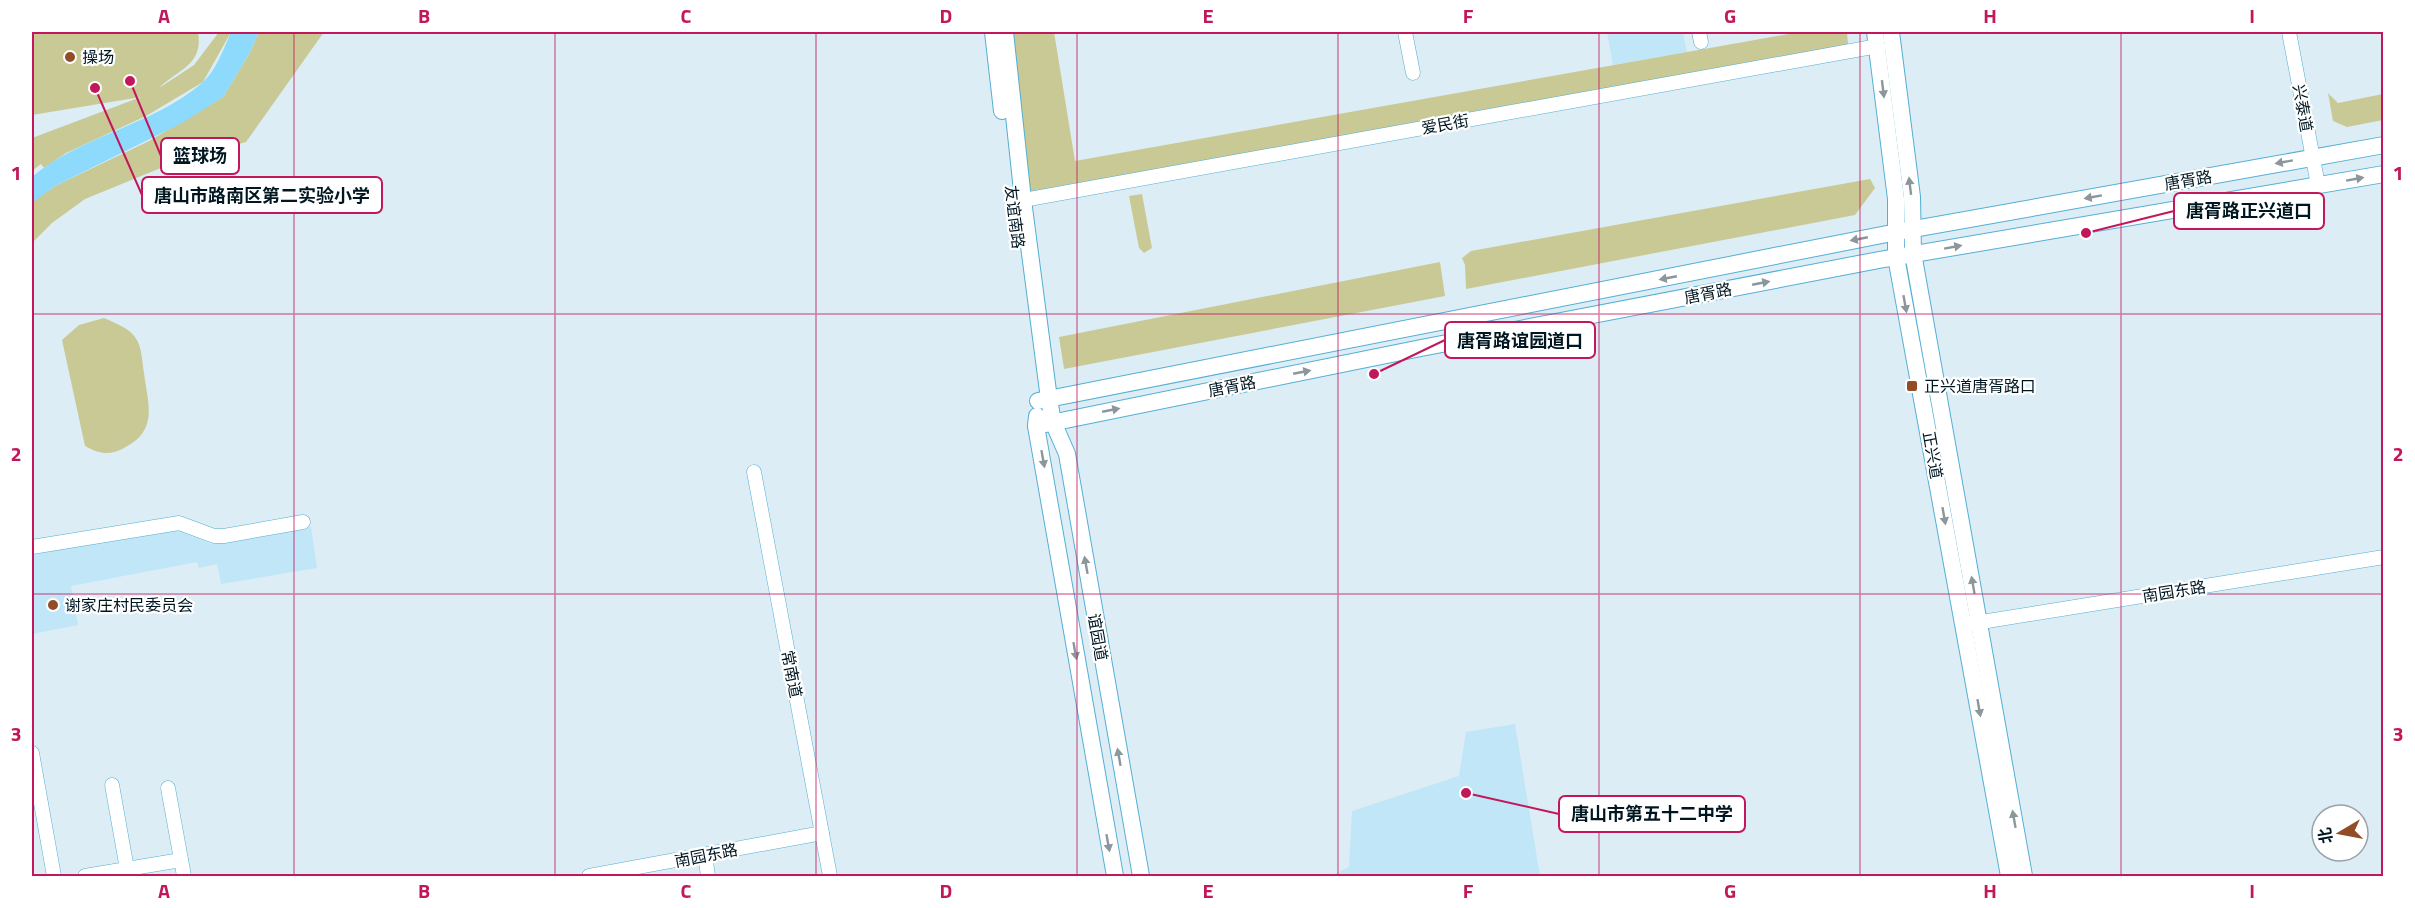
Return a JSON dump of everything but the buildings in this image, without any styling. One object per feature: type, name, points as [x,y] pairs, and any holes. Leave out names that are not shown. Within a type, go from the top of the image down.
[{"type":"main road","name":"友谊南路","points":[[993,32],[1044,400]]},
{"type":"main road","name":"友谊南路","points":[[1005,32],[1018,201]]},
{"type":"main road","name":"正兴道","points":[[1891,32],[1912,197],[1896,257],[2024,876]]},
{"type":"main road","name":"正兴道","points":[[1876,39],[1896,199],[1904,231],[1913,253],[1972,624],[2009,876]]},
{"type":"main road","name":"唐胥路","points":[[1044,400],[1904,231],[2384,145]]},
{"type":"main road","name":"唐胥路","points":[[1036,426],[1913,253],[2384,174]]},
{"type":"main road","name":"谊园道","points":[[1044,400],[1067,454],[1141,876]]},
{"type":"main road","name":"谊园道","points":[[1044,400],[1036,426],[1114,876]]},
{"type":"street","points":[[1405,32],[1413,73]]},
{"type":"street","name":"兴泰道","points":[[2289,32],[2322,184]]},
{"type":"street","name":"兴泰道","points":[[2298,32],[2316,157]]},
{"type":"street","name":"爱民街","points":[[1018,201],[1794,68],[1876,39]]},
{"type":"street","name":"常南道","points":[[754,472],[830,876]]},
{"type":"street","points":[[32,547],[179,523],[214,536],[224,536],[303,522]]},
{"type":"street","name":"南园东路","points":[[1972,624],[2384,557]]},
{"type":"street","points":[[32,753],[54,876]]},
{"type":"street","points":[[112,785],[119,872]]},
{"type":"street","points":[[168,788],[184,876]]},
{"type":"street","name":"南园东路","points":[[589,876],[822,833]]},
{"type":"street","points":[[705,855],[708,876]]},
{"type":"street","points":[[85,876],[181,860]]},
{"type":"shaded area","points":[[1607,32],[1683,32],[1687,52],[1613,65]]},
{"type":"shaded area","points":[[311,527],[317,568],[221,584],[217,564],[199,568],[197,562],[71,586],[78,625],[32,634],[32,554],[170,530],[177,530],[211,544]]},
{"type":"shaded area","points":[[1515,724],[1540,876],[1330,876],[1349,867],[1352,811],[1459,776],[1466,732]]},
{"type":"green space","points":[[32,32],[198,32],[199,43],[193,59],[188,66],[159,88],[194,65],[219,32],[231,32],[203,82],[146,116],[66,153],[44,168],[41,164],[32,171],[32,138],[141,97],[32,115]]},
{"type":"green space","points":[[259,32],[324,32],[246,142],[173,163],[85,199],[52,223],[32,243],[32,202],[55,186],[149,141],[223,97],[249,54]]},
{"type":"green space","points":[[1012,32],[1054,32],[1075,161],[1800,32],[1847,32],[1848,44],[1829,50],[1030,194]]},
{"type":"green space","points":[[2328,93],[2338,103],[2383,94],[2383,120],[2347,127],[2333,121]]},
{"type":"green space","points":[[1870,179],[1875,188],[1855,215],[1466,289],[1465,265],[1462,258],[1471,251]]},
{"type":"green space","points":[[1142,194],[1152,248],[1144,253],[1139,248],[1129,196]]},
{"type":"green space","points":[[1440,262],[1445,296],[1064,369],[1059,337]]},
{"type":"green space","points":[[104,318],[125,328],[137,341],[149,406],[147,425],[142,433],[124,448],[109,453],[95,451],[85,446],[62,340],[79,325]]},
{"type":"water","points":[[231,32],[259,32],[249,54],[223,97],[182,123],[55,186],[32,203],[32,177],[51,163],[94,140],[161,110],[202,83],[215,66]]},
{"type":"place","name":"操场","points":[[70,57]]},
{"type":"place","name":"篮球场","points":[[130,81]]},
{"type":"place","name":"唐山市路南区第二实验小学","points":[[95,88]]},
{"type":"place","name":"唐胥路正兴道口","points":[[2086,233]]},
{"type":"place","name":"唐胥路谊园道口","points":[[1374,374]]},
{"type":"place","name":"正兴道唐胥路口","points":[[1912,386]]},
{"type":"place","name":"谢家庄村民委员会","points":[[53,605]]},
{"type":"place","name":"唐山市第五十二中学","points":[[1466,793]]}]
